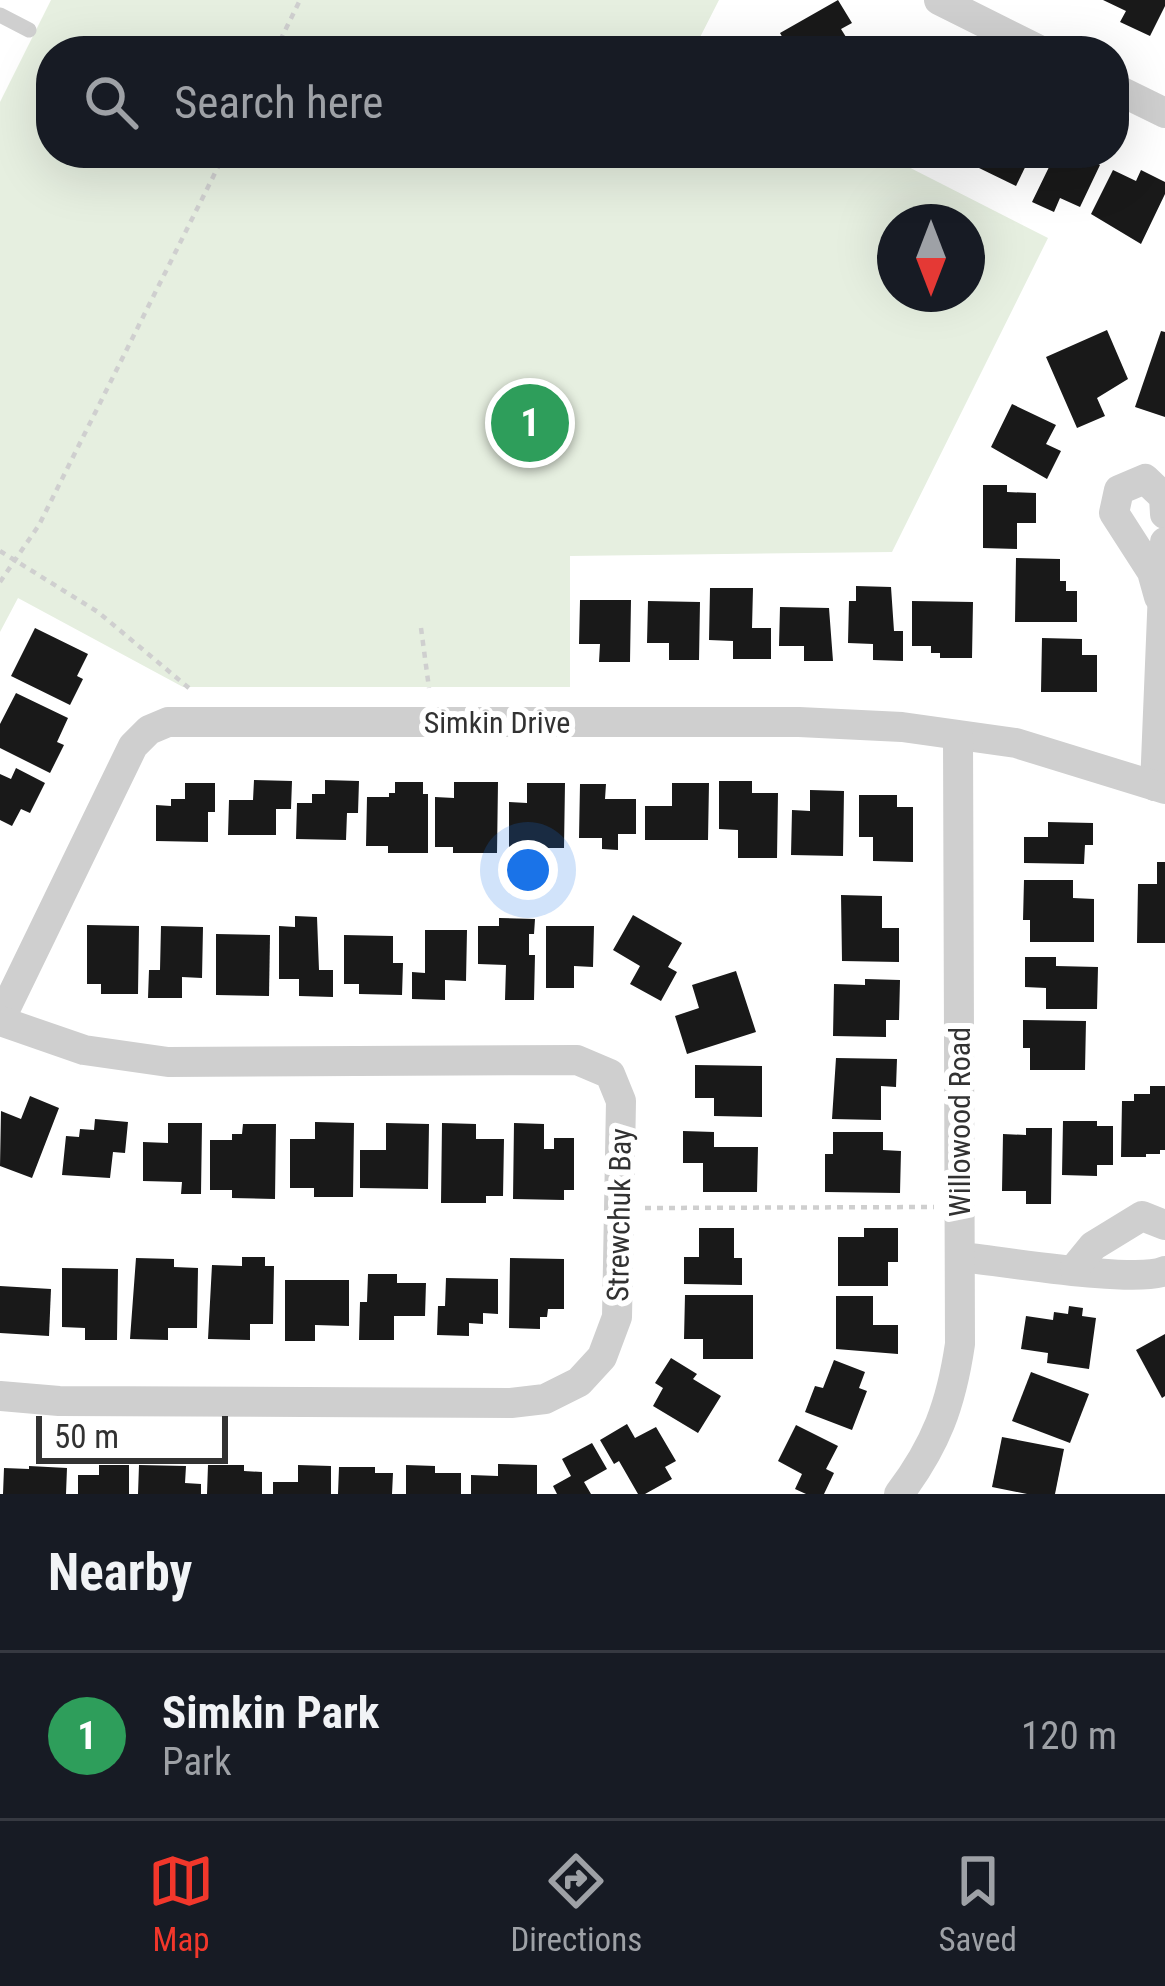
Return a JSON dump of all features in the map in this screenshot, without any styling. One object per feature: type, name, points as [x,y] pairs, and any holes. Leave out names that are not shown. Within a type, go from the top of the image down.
[{"type":"street","points":[[939,0],[1011,36]]},
{"type":"street","points":[[1129,95],[1165,113]]},
{"type":"street","points":[[1163,615],[1152,572],[1114,513],[1119,490],[1144,479],[1164,497],[1165,514]]},
{"type":"street","points":[[1160,788],[1165,542]]},
{"type":"street","name":"Simkin Drive","points":[[0,1020],[134,746],[158,725],[800,722],[902,727],[1041,749],[1160,788]]},
{"type":"street","name":"Willowood Road","points":[[899,1494],[934,1440],[952,1396],[960,1344],[958,736]]},
{"type":"street","name":"Strewchuk Bay","points":[[0,1020],[83,1050],[168,1062],[577,1060],[610,1074],[621,1101],[622,1208],[620,1296],[602,1358],[579,1382],[545,1399],[511,1403],[82,1401],[0,1396]]},
{"type":"street","points":[[1075,1268],[1093,1246],[1142,1216],[1165,1225]]},
{"type":"street","points":[[962,1257],[1151,1277],[1165,1271]]},
{"type":"lane","points":[[0,15],[29,30]]},
{"type":"path","points":[[282,36],[300,0]]},
{"type":"path","points":[[0,582],[39,525],[218,168]]},
{"type":"path","points":[[0,551],[98,612],[190,689]]},
{"type":"path","points":[[421,628],[429,688]]},
{"type":"path","points":[[622,1208],[959,1207]]},
{"type":"green space","points":[[51,0],[719,0],[701,36],[36,36],[36,168],[910,168],[981,204],[877,204],[877,312],[985,312],[985,206],[1048,238],[892,552],[570,556],[570,687],[183,687],[18,598],[0,632],[0,102]]},
{"type":"building","points":[[838,0],[852,23],[841,29],[845,36],[780,33]]},
{"type":"building","points":[[1103,0],[1165,0],[1165,6],[1150,36],[1120,22],[1126,11]]},
{"type":"building","points":[[979,168],[1025,168],[1016,186]]},
{"type":"building","points":[[1049,168],[1099,168],[1080,207],[1060,198],[1054,212],[1032,202]]},
{"type":"building","points":[[1113,170],[1136,181],[1141,170],[1165,182],[1165,194],[1141,244],[1091,214]]},
{"type":"building","points":[[1107,330],[1128,379],[1097,398],[1105,416],[1077,428],[1046,357]]},
{"type":"building","points":[[1161,331],[1165,332],[1165,417],[1135,407]]},
{"type":"building","points":[[1012,404],[1056,425],[1046,444],[1061,451],[1047,479],[991,447]]},
{"type":"building","points":[[983,485],[1036,493],[1036,523],[1017,523],[1017,549],[983,548]]},
{"type":"building","points":[[1016,558],[1060,559],[1060,581],[1066,581],[1066,591],[1077,591],[1077,622],[1015,622]]},
{"type":"building","points":[[856,586],[891,587],[894,631],[903,631],[903,661],[873,660],[873,644],[848,643],[849,601],[856,601]]},
{"type":"building","points":[[710,588],[753,588],[752,628],[771,628],[771,659],[733,659],[733,641],[709,640]]},
{"type":"building","points":[[580,600],[631,600],[630,662],[599,662],[600,644],[579,644]]},
{"type":"building","points":[[648,601],[700,602],[699,660],[669,660],[669,643],[647,643]]},
{"type":"building","points":[[912,601],[973,602],[972,658],[940,658],[940,653],[931,653],[931,646],[912,646]]},
{"type":"building","points":[[780,607],[829,608],[833,661],[804,661],[804,646],[779,646]]},
{"type":"building","points":[[35,628],[88,654],[77,676],[83,679],[70,705],[11,676]]},
{"type":"building","points":[[1042,638],[1082,639],[1082,655],[1097,655],[1097,692],[1041,692]]},
{"type":"building","points":[[16,693],[68,718],[57,742],[64,745],[50,773],[0,748],[0,724]]},
{"type":"building","points":[[16,768],[45,783],[30,813],[21,809],[12,826],[0,820],[0,774],[11,779]]},
{"type":"building","points":[[254,780],[292,781],[291,809],[276,809],[276,835],[228,835],[229,800],[253,800]]},
{"type":"building","points":[[325,780],[359,781],[358,813],[347,813],[346,840],[296,839],[297,803],[312,803],[312,794],[325,794]]},
{"type":"building","points":[[719,781],[752,781],[752,793],[778,793],[777,858],[738,858],[738,830],[719,829]]},
{"type":"building","points":[[395,782],[423,782],[423,794],[428,794],[428,853],[388,853],[388,846],[366,846],[367,797],[389,797],[395,793]]},
{"type":"building","points":[[454,782],[498,782],[497,853],[453,853],[453,847],[435,847],[435,797],[454,798]]},
{"type":"building","points":[[185,783],[215,783],[208,842],[156,841],[156,805],[171,806],[171,799],[185,799]]},
{"type":"building","points":[[527,783],[565,783],[564,848],[509,848],[509,802],[527,803]]},
{"type":"building","points":[[672,783],[709,783],[708,840],[645,840],[645,806],[672,806]]},
{"type":"building","points":[[580,784],[606,784],[605,799],[636,799],[636,834],[618,834],[618,850],[602,849],[602,838],[579,838]]},
{"type":"building","points":[[810,790],[844,791],[843,856],[791,855],[792,810],[810,811]]},
{"type":"building","points":[[859,795],[897,795],[897,807],[913,807],[913,862],[873,861],[873,837],[859,837]]},
{"type":"building","points":[[1048,822],[1093,823],[1093,845],[1085,845],[1084,864],[1024,863],[1024,837],[1048,837]]},
{"type":"building","points":[[1157,862],[1165,862],[1165,943],[1137,943],[1138,884],[1157,884]]},
{"type":"building","points":[[1024,880],[1073,880],[1073,898],[1094,899],[1094,942],[1030,942],[1030,920],[1023,920]]},
{"type":"building","points":[[841,895],[882,896],[882,928],[899,928],[899,962],[842,961]]},
{"type":"building","points":[[633,915],[682,943],[668,967],[677,972],[661,1001],[630,984],[640,966],[613,950]]},
{"type":"building","points":[[295,916],[317,917],[319,970],[333,970],[333,997],[299,996],[299,979],[279,979],[279,926],[295,927]]},
{"type":"building","points":[[499,918],[535,919],[534,934],[529,934],[529,955],[535,955],[534,1000],[505,1000],[506,965],[478,964],[478,926],[499,926]]},
{"type":"building","points":[[87,925],[139,926],[138,994],[101,994],[101,984],[87,984]]},
{"type":"building","points":[[161,926],[203,927],[202,978],[182,977],[182,998],[148,998],[149,970],[160,970]]},
{"type":"building","points":[[546,926],[594,926],[593,967],[574,966],[574,988],[546,988]]},
{"type":"building","points":[[425,930],[467,930],[466,981],[445,980],[445,1000],[412,999],[412,972],[425,973]]},
{"type":"building","points":[[216,934],[270,935],[269,996],[216,995]]},
{"type":"building","points":[[344,935],[393,936],[393,963],[403,963],[402,995],[359,994],[359,984],[344,984]]},
{"type":"building","points":[[1025,957],[1056,957],[1056,966],[1098,967],[1097,1009],[1046,1009],[1046,988],[1025,987]]},
{"type":"building","points":[[736,971],[756,1032],[687,1054],[675,1016],[699,1008],[692,985]]},
{"type":"building","points":[[865,979],[900,980],[899,1020],[886,1020],[886,1037],[833,1036],[834,984],[865,985]]},
{"type":"building","points":[[1023,1020],[1086,1021],[1085,1070],[1030,1070],[1030,1048],[1023,1048]]},
{"type":"building","points":[[836,1058],[897,1059],[896,1087],[881,1086],[881,1120],[832,1119]]},
{"type":"building","points":[[695,1065],[762,1066],[762,1117],[714,1116],[714,1098],[695,1098]]},
{"type":"building","points":[[1150,1086],[1165,1086],[1165,1150],[1146,1157],[1121,1157],[1122,1101],[1134,1101],[1134,1094],[1150,1094]]},
{"type":"building","points":[[30,1096],[59,1108],[32,1178],[0,1166],[1,1111],[21,1119]]},
{"type":"building","points":[[95,1119],[128,1122],[125,1153],[113,1152],[110,1178],[62,1175],[66,1136],[79,1137],[80,1129],[94,1130]]},
{"type":"building","points":[[1063,1121],[1113,1126],[1113,1165],[1097,1165],[1097,1176],[1062,1175]]},
{"type":"building","points":[[315,1122],[354,1123],[353,1197],[314,1197],[314,1188],[290,1188],[290,1139],[315,1139]]},
{"type":"building","points":[[168,1123],[202,1123],[201,1194],[181,1194],[182,1182],[143,1181],[143,1142],[168,1143]]},
{"type":"building","points":[[386,1123],[429,1124],[428,1189],[360,1188],[360,1150],[386,1150]]},
{"type":"building","points":[[442,1123],[476,1124],[476,1139],[504,1139],[503,1196],[486,1196],[486,1203],[441,1203]]},
{"type":"building","points":[[514,1123],[544,1124],[544,1149],[554,1149],[554,1138],[574,1138],[574,1190],[564,1190],[564,1200],[513,1199]]},
{"type":"building","points":[[243,1124],[276,1124],[275,1199],[232,1198],[232,1190],[210,1190],[210,1140],[232,1140],[232,1134],[242,1134]]},
{"type":"building","points":[[1026,1128],[1052,1128],[1051,1204],[1026,1204],[1026,1191],[1002,1191],[1003,1134],[1026,1135]]},
{"type":"building","points":[[683,1131],[714,1132],[714,1147],[758,1147],[757,1192],[703,1192],[703,1163],[683,1163]]},
{"type":"building","points":[[833,1132],[883,1132],[883,1150],[901,1151],[900,1193],[825,1192],[825,1154],[833,1154]]},
{"type":"building","points":[[699,1228],[734,1228],[734,1258],[742,1258],[742,1285],[684,1284],[684,1257],[699,1257]]},
{"type":"building","points":[[864,1228],[898,1228],[898,1262],[888,1262],[888,1286],[838,1286],[838,1237],[864,1237]]},
{"type":"building","points":[[242,1257],[265,1257],[265,1266],[274,1266],[273,1324],[250,1324],[250,1340],[208,1339],[212,1265],[242,1266]]},
{"type":"building","points":[[136,1258],[174,1259],[174,1267],[198,1268],[197,1328],[168,1328],[168,1340],[130,1339]]},
{"type":"building","points":[[510,1258],[564,1259],[564,1309],[548,1309],[547,1317],[540,1317],[540,1329],[509,1328]]},
{"type":"building","points":[[62,1268],[118,1269],[117,1340],[85,1340],[85,1328],[62,1327]]},
{"type":"building","points":[[368,1274],[397,1274],[397,1283],[426,1283],[425,1316],[394,1316],[394,1340],[359,1340],[360,1302],[367,1302]]},
{"type":"building","points":[[446,1278],[498,1279],[498,1314],[483,1313],[483,1324],[469,1323],[469,1336],[437,1335]]},
{"type":"building","points":[[285,1280],[349,1280],[349,1326],[315,1325],[315,1341],[285,1341]]},
{"type":"building","points":[[0,1286],[51,1289],[49,1336],[0,1333]]},
{"type":"building","points":[[685,1295],[753,1295],[753,1359],[703,1359],[703,1339],[684,1339]]},
{"type":"building","points":[[836,1296],[873,1296],[873,1325],[898,1325],[898,1354],[836,1349]]},
{"type":"building","points":[[1069,1306],[1083,1308],[1082,1316],[1096,1318],[1089,1369],[1047,1363],[1048,1353],[1021,1349],[1026,1316],[1053,1320],[1054,1312],[1068,1314]]},
{"type":"building","points":[[1165,1334],[1165,1396],[1162,1398],[1136,1350]]},
{"type":"building","points":[[671,1358],[721,1396],[698,1433],[653,1406],[663,1388],[655,1383]]},
{"type":"building","points":[[834,1360],[865,1372],[859,1388],[867,1391],[852,1430],[805,1412],[815,1386],[823,1388]]},
{"type":"building","points":[[1031,1372],[1089,1394],[1070,1443],[1012,1421]]},
{"type":"building","points":[[627,1424],[635,1438],[656,1427],[676,1461],[665,1467],[672,1479],[645,1494],[638,1494],[600,1440]]},
{"type":"building","points":[[796,1425],[838,1446],[826,1469],[834,1473],[824,1494],[795,1489],[802,1474],[778,1461]]},
{"type":"building","points":[[1002,1437],[1064,1449],[1055,1494],[992,1487]]},
{"type":"building","points":[[592,1443],[607,1469],[584,1482],[591,1494],[557,1494],[553,1486],[571,1476],[562,1459]]},
{"type":"building","points":[[498,1464],[537,1465],[537,1494],[471,1494],[471,1475],[498,1476]]},
{"type":"building","points":[[99,1465],[129,1465],[129,1494],[78,1494],[78,1475],[99,1475]]},
{"type":"building","points":[[139,1465],[186,1466],[185,1483],[201,1484],[201,1494],[138,1494]]},
{"type":"building","points":[[208,1465],[244,1465],[244,1471],[262,1472],[262,1494],[207,1494]]},
{"type":"building","points":[[298,1465],[331,1466],[331,1494],[273,1494],[273,1482],[298,1482]]},
{"type":"building","points":[[406,1465],[435,1466],[435,1473],[461,1473],[461,1494],[406,1494]]},
{"type":"building","points":[[339,1467],[375,1467],[375,1473],[393,1473],[392,1494],[338,1494]]},
{"type":"building","points":[[4,1468],[67,1468],[66,1494],[3,1494]]},
{"type":"place","name":"Simkin Park","points":[[530,423]]}]
